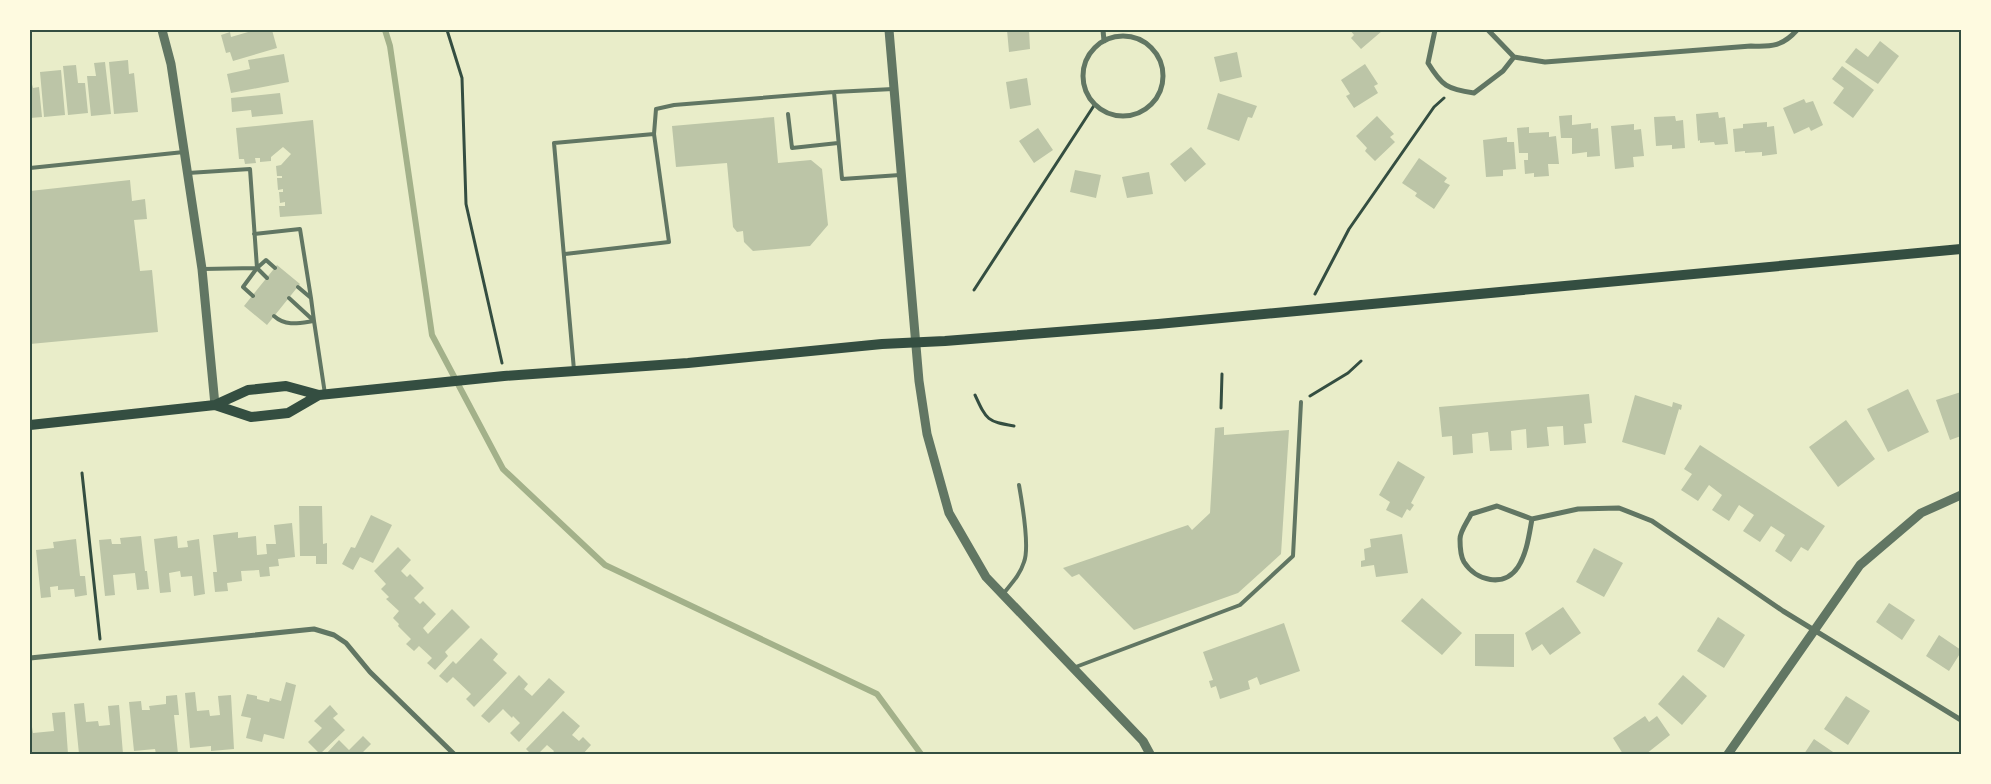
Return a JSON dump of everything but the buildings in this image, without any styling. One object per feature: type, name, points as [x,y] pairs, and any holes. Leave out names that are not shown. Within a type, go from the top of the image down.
[{"type":"main road","points":[[30,425],[215,405],[248,390],[286,386],[322,394],[574,370],[1158,324],[1961,249]]},
{"type":"main road","points":[[215,405],[251,418],[288,413],[322,394]]},
{"type":"street","points":[[162,30],[171,64],[202,269],[215,405]]},
{"type":"street","points":[[889,30],[915,342],[927,434],[949,513],[986,577],[1143,741],[1150,754]]},
{"type":"street","points":[[1103,30],[1104,41]]},
{"type":"street","points":[[1435,30],[1428,63],[1438,80],[1453,90],[1474,93],[1503,71],[1514,57]]},
{"type":"street","points":[[1488,30],[1514,57],[1545,62],[1751,46],[1770,47],[1788,40],[1797,30]]},
{"type":"street","points":[[1117,36],[1131,37],[1144,41],[1154,50],[1161,62],[1164,75],[1162,88],[1155,100],[1145,109],[1133,115],[1119,116],[1106,112],[1095,104],[1088,94],[1084,82],[1084,70],[1094,48],[1104,41],[1117,36]]},
{"type":"street","points":[[1728,754],[1860,565],[1921,513],[1961,494]]},
{"type":"street","points":[[1532,519],[1524,555],[1517,568],[1508,577],[1492,580],[1476,576],[1463,560],[1460,537],[1471,514],[1497,506],[1532,519],[1578,509],[1619,508],[1652,521],[1814,632],[1961,720]]},
{"type":"street","points":[[30,658],[314,629],[334,635],[346,643],[370,672],[454,754]]},
{"type":"lane","points":[[565,254],[669,242],[654,134],[656,109],[834,92],[893,89]]},
{"type":"lane","points":[[834,92],[842,179],[900,175]]},
{"type":"lane","points":[[788,114],[792,148],[838,143]]},
{"type":"lane","points":[[574,370],[554,143],[654,134]]},
{"type":"lane","points":[[30,168],[184,152]]},
{"type":"lane","points":[[188,173],[250,169],[257,268],[266,278]]},
{"type":"lane","points":[[254,234],[300,229],[311,298],[322,394]]},
{"type":"lane","points":[[252,296],[243,286],[257,268],[266,260],[275,268]]},
{"type":"lane","points":[[202,269],[257,268]]},
{"type":"lane","points":[[298,287],[311,298]]},
{"type":"lane","points":[[289,298],[314,321]]},
{"type":"lane","points":[[274,316],[280,322],[292,324],[314,321]]},
{"type":"lane","points":[[1073,668],[1240,605],[1293,556],[1301,402]]},
{"type":"lane","points":[[1003,594],[1017,578],[1025,560],[1025,524],[1019,485]]},
{"type":"path","points":[[447,30],[462,78],[466,204],[498,341],[504,376]]},
{"type":"path","points":[[1306,310],[1349,229],[1434,107],[1453,90]]},
{"type":"path","points":[[974,290],[1095,104]]},
{"type":"path","points":[[1301,402],[1348,373],[1361,361]]},
{"type":"path","points":[[1221,408],[1222,374]]},
{"type":"path","points":[[975,395],[984,414],[992,422],[1014,426]]},
{"type":"path","points":[[82,473],[100,651]]},
{"type":"waterway","points":[[385,30],[390,46],[432,335],[503,469],[605,565],[877,694],[921,754]]}]
